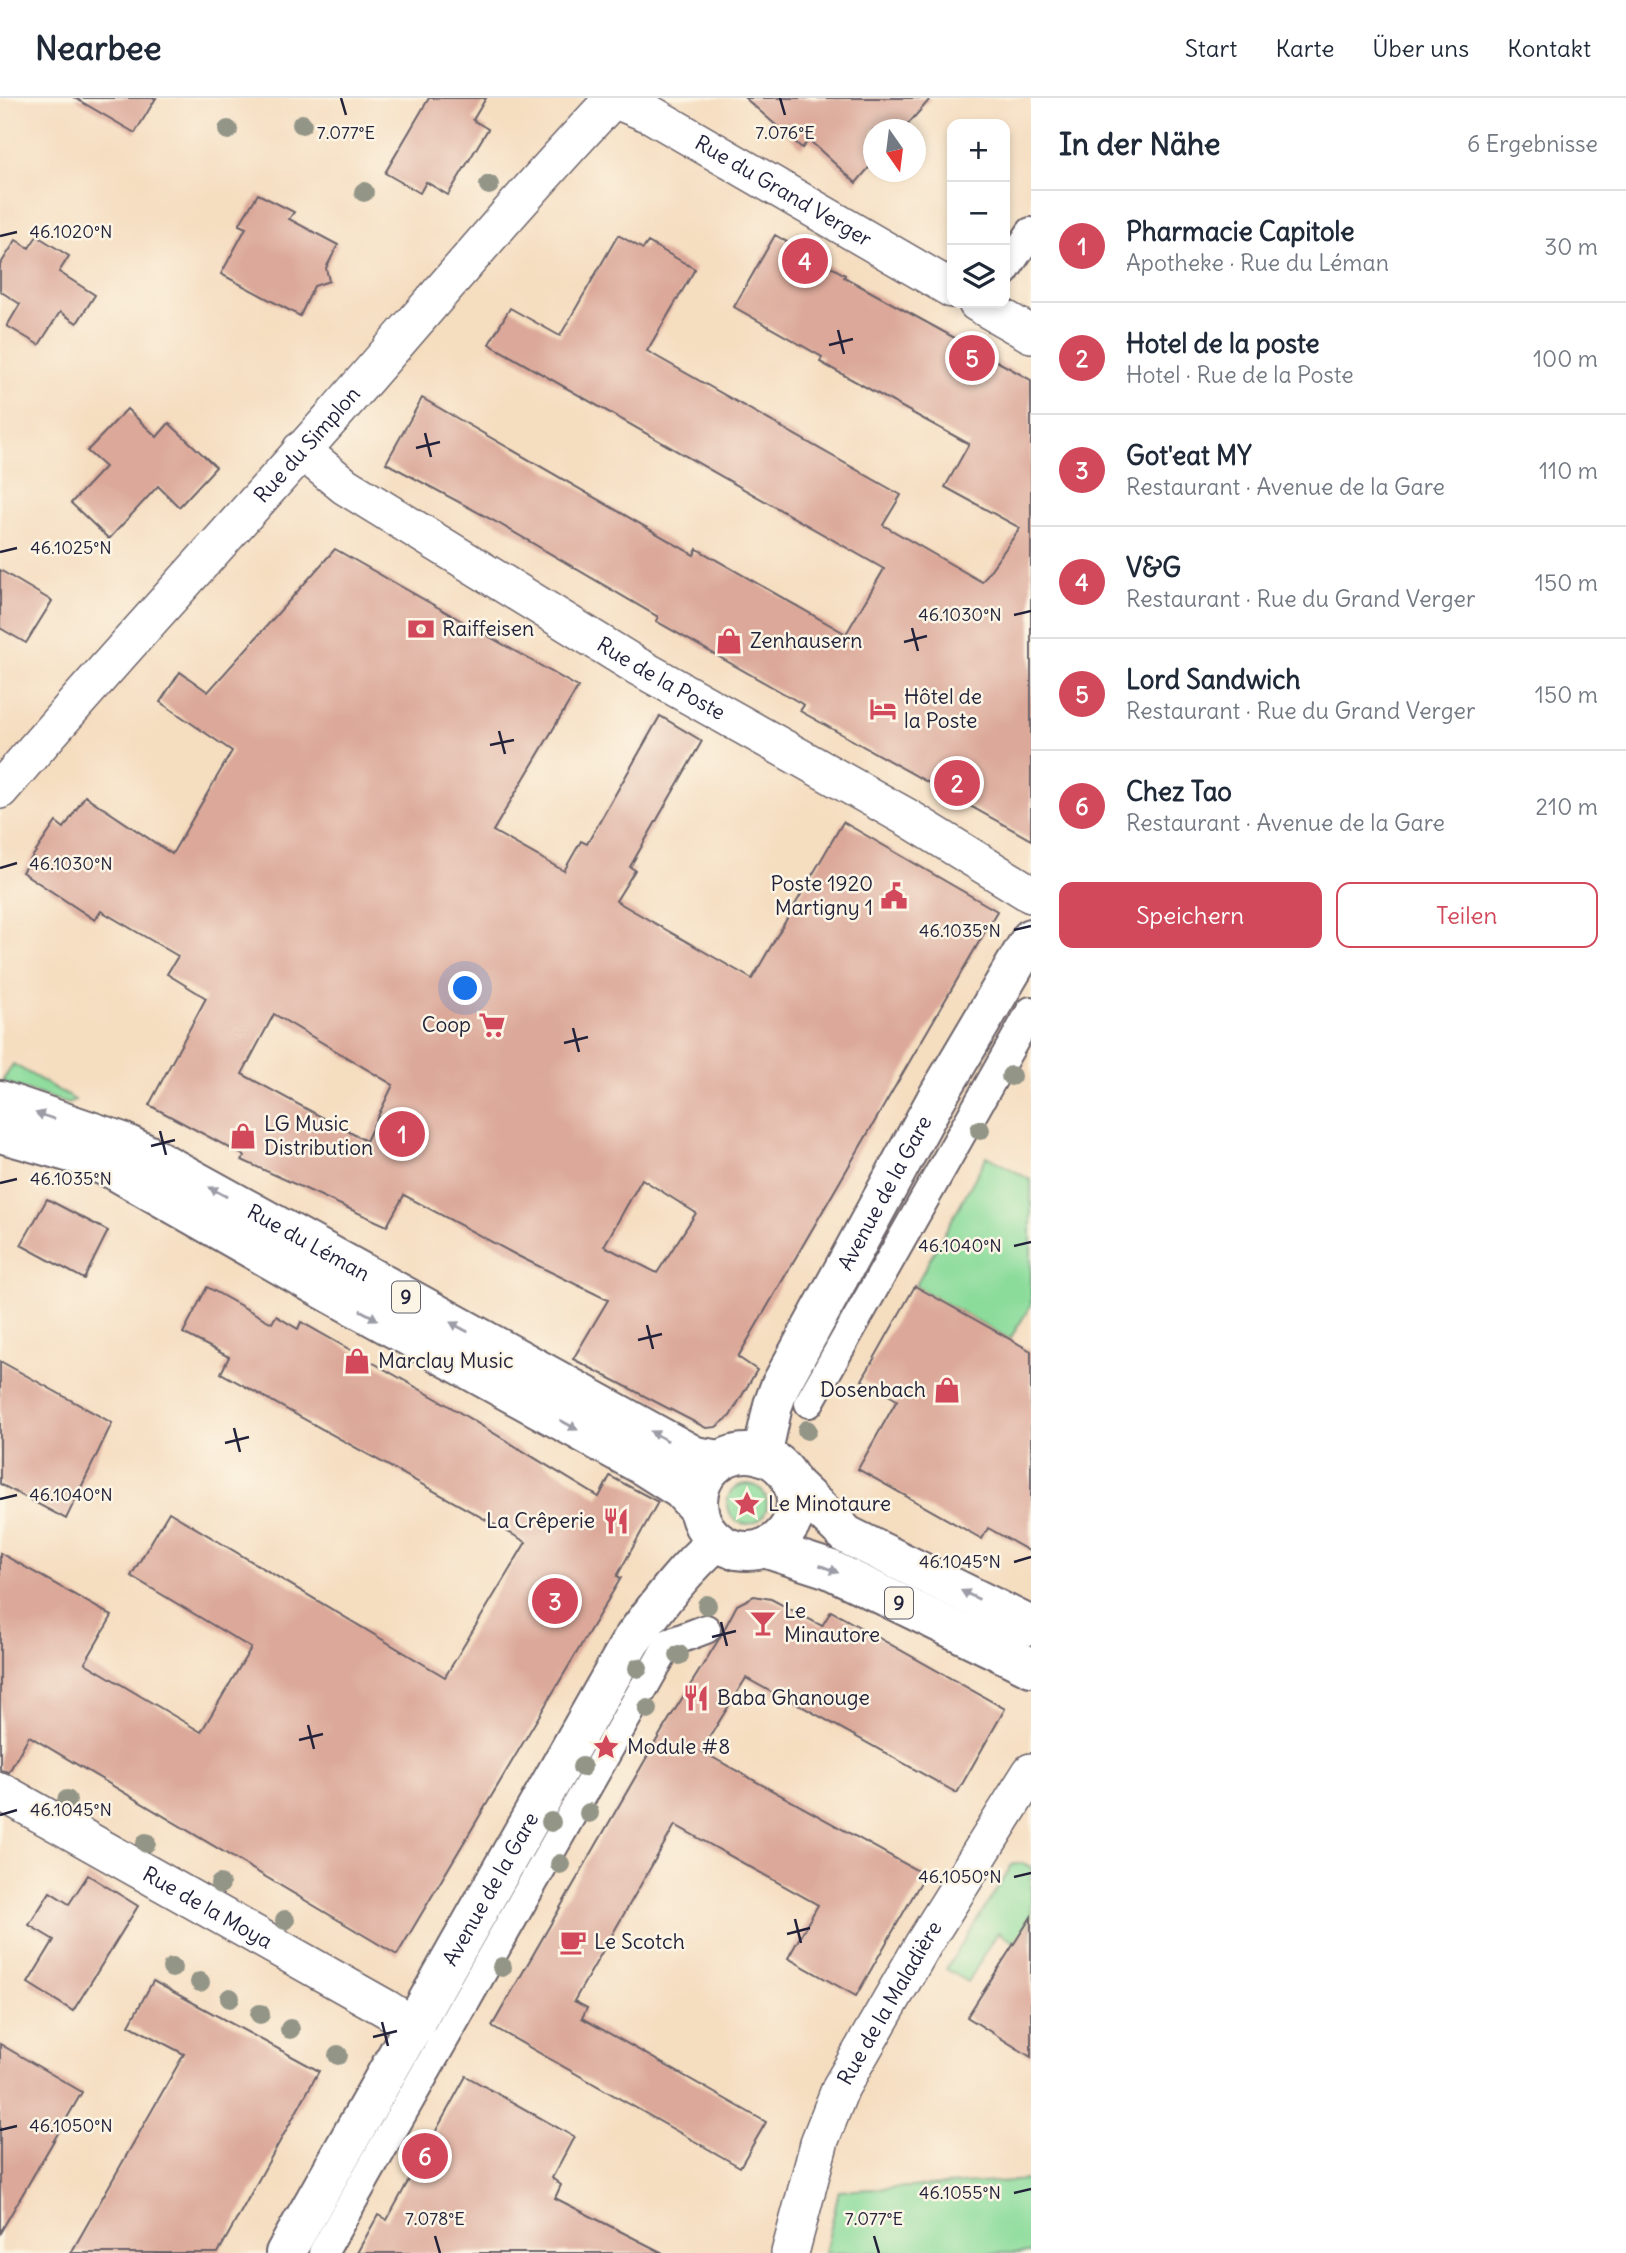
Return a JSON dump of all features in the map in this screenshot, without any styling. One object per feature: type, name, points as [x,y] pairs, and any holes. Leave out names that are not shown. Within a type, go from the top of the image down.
[{"type":"main road","name":"Avenue de la Gare","points":[[762,1456],[780,1386],[935,1101],[1031,938]]},
{"type":"main road","name":"Rue du Léman","points":[[0,1100],[147,1154],[695,1456],[722,1460]]},
{"type":"main road","name":"Rue du Léman","points":[[0,1133],[78,1155],[157,1192],[310,1282],[640,1464],[681,1490],[698,1508]]},
{"type":"main road","name":"9","points":[[722,1460],[741,1454],[762,1456],[779,1466],[791,1482],[847,1535],[1031,1626]]},
{"type":"main road","points":[[698,1508],[701,1485],[706,1475],[722,1460]]},
{"type":"main road","points":[[764,1548],[780,1537],[792,1521],[795,1501],[791,1482]]},
{"type":"main road","name":"9","points":[[698,1508],[704,1525],[717,1541],[735,1549],[764,1548],[829,1569],[1031,1667]]},
{"type":"main road","name":"Avenue de la Gare","points":[[285,2253],[631,1641],[673,1585],[693,1562],[717,1541]]},
{"type":"street","name":"Rue du Grand Verger","points":[[613,98],[652,115],[947,285]]},
{"type":"street","name":"Rue du Simplon","points":[[0,790],[169,596],[613,98]]},
{"type":"street","points":[[1010,264],[1031,232]]},
{"type":"street","name":"Rue du Grand Verger","points":[[987,308],[1031,334]]},
{"type":"street","name":"Rue de la Poste","points":[[301,450],[345,486],[638,666],[908,818],[1031,894]]},
{"type":"street","points":[[809,1403],[1031,1011]]},
{"type":"street","points":[[323,2253],[669,1643],[706,1629]]},
{"type":"street","name":"Rue de la Maladière","points":[[790,2253],[820,2140],[841,2087],[924,1943],[1031,1772]]},
{"type":"street","name":"Rue de la Moya","points":[[0,1791],[387,2008],[415,2027]]},
{"type":"green space","points":[[13,1064],[75,1100],[69,1104],[2,1082]]},
{"type":"green space","points":[[987,1156],[1031,1180],[1031,1305],[1010,1339],[915,1286]]},
{"type":"green space","points":[[747,1484],[755,1485],[761,1490],[766,1496],[766,1512],[761,1518],[755,1523],[747,1524],[739,1523],[733,1518],[728,1512],[727,1504],[728,1496],[733,1490],[739,1485]]},
{"type":"green space","points":[[1022,1863],[1031,1867],[1031,1940],[1016,1943],[998,1932],[968,1982],[946,1969],[1012,1865]]},
{"type":"green space","points":[[1031,2180],[1031,2253],[825,2253],[839,2191]]},
{"type":"building","points":[[75,98],[156,98],[135,133]]},
{"type":"building","points":[[429,98],[486,98],[473,120],[488,129],[448,195],[426,182],[420,193],[385,173]]},
{"type":"building","points":[[745,98],[931,98],[913,119],[863,119],[863,175],[856,183],[809,140],[802,148]]},
{"type":"building","points":[[258,194],[294,212],[289,219],[338,245],[326,268],[329,281],[314,286],[300,316],[221,274],[246,228],[239,225]]},
{"type":"building","points":[[618,235],[643,249],[648,242],[695,269],[647,351],[901,495],[883,525],[982,582],[1020,528],[945,487],[969,444],[820,362],[822,357],[734,307],[775,235],[845,275],[844,277],[1031,380],[1031,840],[800,711],[804,705],[656,621],[658,617],[498,523],[386,463],[422,398],[694,555],[697,549],[846,634],[884,569],[489,344],[510,308],[560,336]]},
{"type":"building","points":[[37,236],[69,256],[59,272],[95,295],[77,323],[60,312],[39,345],[7,326],[20,304],[0,291],[0,265],[16,240],[29,248]]},
{"type":"building","points":[[127,409],[157,437],[169,423],[216,467],[179,507],[158,486],[109,539],[71,503],[105,467],[87,451]]},
{"type":"building","points":[[335,549],[578,687],[493,831],[564,871],[581,841],[587,844],[660,716],[702,741],[630,867],[635,870],[616,901],[752,979],[843,822],[997,911],[738,1357],[757,1370],[730,1416],[716,1427],[706,1428],[573,1359],[608,1300],[404,1195],[387,1226],[242,1160],[245,1156],[149,1105],[206,998],[167,974],[178,956],[101,911],[95,920],[22,872],[56,822],[64,828],[85,796],[172,854],[232,751],[160,702],[180,672],[208,692]],"holes":[[[274,1014],[393,1085],[366,1141],[242,1074]],[[642,1179],[696,1213],[657,1273],[604,1246]]]},
{"type":"building","points":[[0,570],[52,601],[26,643],[0,628]]},
{"type":"building","points":[[47,1199],[108,1231],[84,1279],[21,1245]]},
{"type":"building","points":[[915,1286],[1031,1351],[1031,1552],[988,1528],[982,1539],[858,1469],[897,1400],[862,1380]]},
{"type":"building","points":[[207,1287],[272,1323],[276,1316],[298,1329],[301,1322],[444,1403],[599,1497],[610,1476],[658,1502],[617,1576],[621,1578],[397,1955],[29,1736],[9,1772],[0,1770],[0,1553],[112,1616],[85,1663],[201,1732],[251,1648],[131,1576],[169,1512],[445,1677],[526,1542],[221,1373],[229,1357],[183,1333]]},
{"type":"building","points":[[0,1361],[112,1423],[66,1519],[0,1484]]},
{"type":"building","points":[[754,1596],[771,1599],[822,1626],[831,1611],[1005,1709],[957,1793],[746,1678],[701,1751],[925,1875],[856,1996],[788,1958],[818,1905],[675,1825],[574,2001],[587,2008],[582,2018],[766,2122],[740,2167],[492,2026],[737,1605]]},
{"type":"building","points":[[88,1875],[138,1906],[73,2011],[28,1983],[54,1940],[29,1925],[50,1892],[69,1904]]},
{"type":"building","points":[[1031,1917],[1031,2057],[967,2017]]},
{"type":"building","points":[[153,1981],[319,2071],[218,2253],[71,2253],[184,2054],[129,2025]]},
{"type":"building","points":[[0,2044],[82,2092],[0,2233]]},
{"type":"building","points":[[466,2076],[574,2137],[552,2178],[561,2185],[555,2198],[663,2253],[357,2253],[378,2215],[387,2220]]},
{"type":"place","name":"V&G","points":[[805,261]]},
{"type":"place","name":"Lord Sandwich","points":[[972,358]]},
{"type":"place","name":"Raiffeisen","points":[[421,629]]},
{"type":"place","name":"Zenhausern","points":[[729,641]]},
{"type":"place","name":"Hôtel de la Poste","points":[[883,709]]},
{"type":"place","name":"Hotel de la poste","points":[[957,783]]},
{"type":"place","name":"Poste 1920 Martigny 1","points":[[894,896]]},
{"type":"place","name":"Coop","points":[[492,1025]]},
{"type":"place","name":"Pharmacie Capitole","points":[[402,1134]]},
{"type":"place","name":"LG Music Distribution","points":[[243,1136]]},
{"type":"place","name":"Marclay Music","points":[[357,1361]]},
{"type":"place","name":"Dosenbach","points":[[947,1390]]},
{"type":"place","name":"Le Minotaure","points":[[747,1504]]},
{"type":"place","name":"La Crêperie","points":[[616,1521]]},
{"type":"place","name":"Got'eat MY","points":[[555,1601]]},
{"type":"place","name":"Le Minautore","points":[[763,1623]]},
{"type":"place","name":"Baba Ghanouge","points":[[696,1698]]},
{"type":"place","name":"Module #8","points":[[606,1747]]},
{"type":"place","name":"Le Scotch","points":[[573,1942]]},
{"type":"place","name":"Chez Tao","points":[[425,2156]]}]
